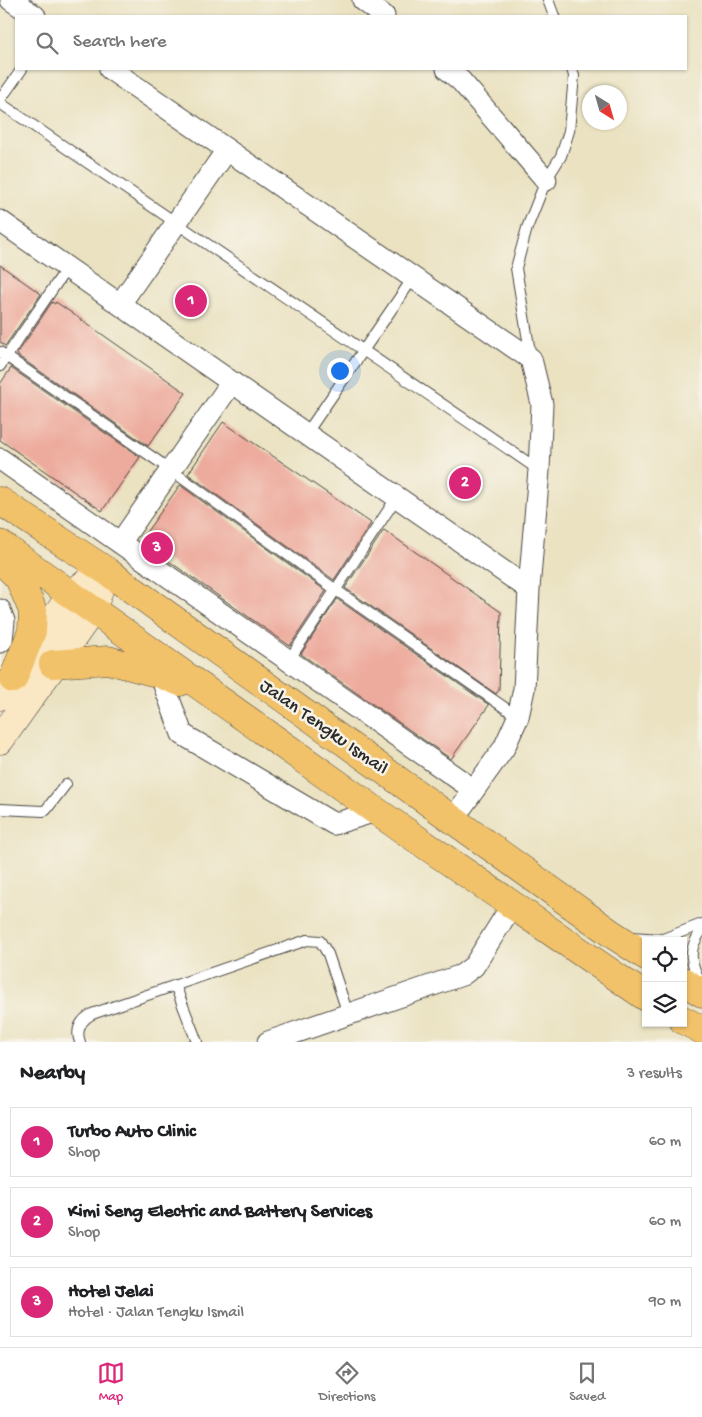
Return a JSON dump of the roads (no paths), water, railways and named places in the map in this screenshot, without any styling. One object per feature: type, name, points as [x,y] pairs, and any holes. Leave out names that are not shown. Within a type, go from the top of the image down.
[{"type":"main road","name":"Jalan Tengku Ismail","points":[[0,501],[105,570],[612,934],[642,953]]},
{"type":"main road","name":"Jalan Tengku Ismail","points":[[0,544],[376,811],[642,994]]},
{"type":"main road","points":[[0,558],[19,578],[33,611],[32,631],[6,688]]},
{"type":"main road","points":[[6,688],[82,601],[105,570]]},
{"type":"main road","points":[[0,740],[53,664],[82,601]]},
{"type":"main road","points":[[53,664],[108,660],[160,674],[216,698]]},
{"type":"main road","points":[[265,686],[258,701],[259,712],[303,759]]},
{"type":"main road","points":[[685,982],[702,993]]},
{"type":"main road","points":[[687,1022],[702,1030]]},
{"type":"street","points":[[11,0],[33,15]]},
{"type":"street","points":[[363,0],[383,15]]},
{"type":"street","points":[[111,70],[531,359],[542,404],[524,689],[518,717],[504,748],[453,819]]},
{"type":"street","points":[[448,70],[462,81],[546,180]]},
{"type":"street","points":[[120,304],[227,150]]},
{"type":"street","points":[[0,221],[529,589]]},
{"type":"street","points":[[120,543],[232,382]]},
{"type":"street","name":"Jalan Tengku Ismail","points":[[0,460],[474,790]]},
{"type":"street","points":[[0,610],[4,621],[2,640],[0,642]]},
{"type":"street","points":[[160,674],[182,734],[334,824],[376,811]]},
{"type":"street","points":[[268,1042],[462,975],[474,966],[512,905]]},
{"type":"lane","points":[[548,0],[554,15]]},
{"type":"lane","points":[[21,70],[0,101],[539,470]]},
{"type":"lane","points":[[531,359],[516,268],[527,228],[546,180],[560,156],[569,131],[574,76],[572,70]]},
{"type":"lane","points":[[0,366],[3,355],[67,268]]},
{"type":"lane","points":[[306,434],[413,278]]},
{"type":"lane","points":[[3,355],[171,470],[336,590],[518,717]]},
{"type":"lane","points":[[289,660],[397,497]]},
{"type":"lane","points":[[0,809],[43,812],[66,784]]},
{"type":"lane","points":[[612,934],[663,939],[702,924]]},
{"type":"lane","points":[[702,930],[694,940],[691,954],[694,969],[702,986]]},
{"type":"lane","points":[[80,1042],[78,1029],[83,1019],[92,1014],[307,940],[320,941],[328,954],[348,1014]]},
{"type":"lane","points":[[175,985],[197,1042]]},
{"type":"place","name":"Turbo Auto Clinic","points":[[191,301]]},
{"type":"place","name":"Kimi Seng Electric and Battery Services","points":[[465,483]]},
{"type":"place","name":"Hotel Jelai","points":[[157,548]]}]
